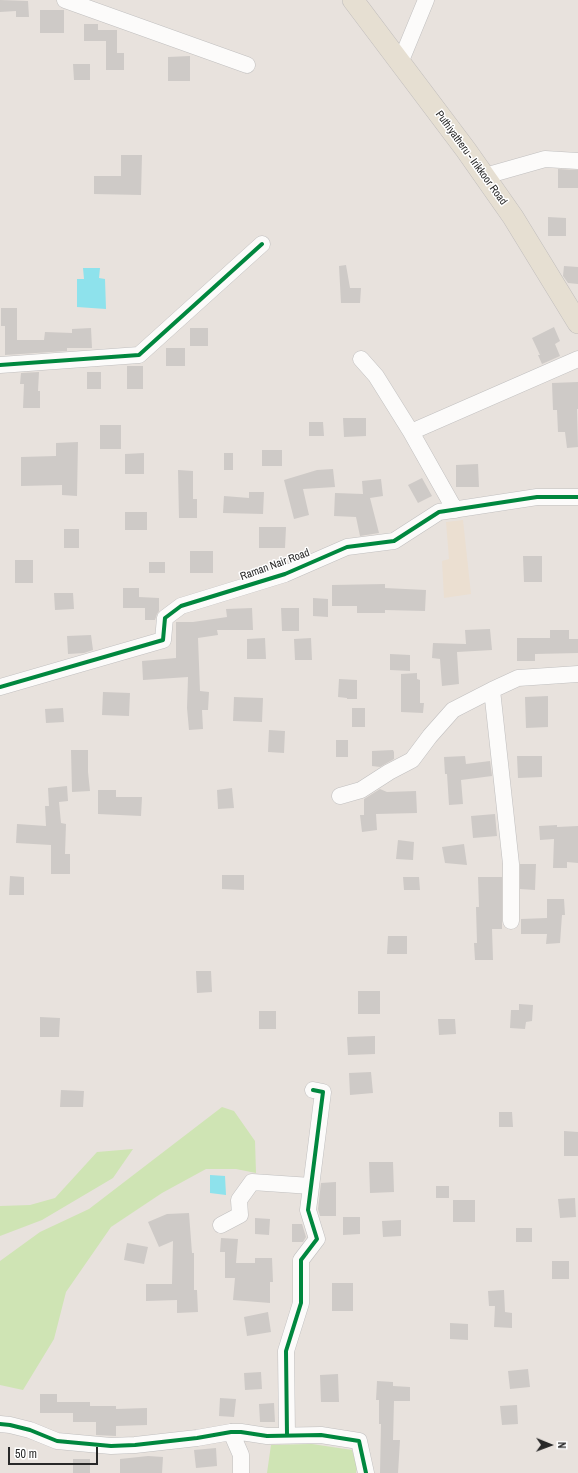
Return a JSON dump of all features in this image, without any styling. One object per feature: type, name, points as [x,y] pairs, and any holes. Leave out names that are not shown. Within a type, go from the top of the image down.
[{"type":"main road","name":"Puthiyatheru - Irikkoor Road","points":[[354,0],[485,176],[513,217],[578,323]]},
{"type":"street","points":[[65,0],[248,65]]},
{"type":"street","points":[[400,63],[426,0]]},
{"type":"street","points":[[485,176],[545,160],[578,161]]},
{"type":"street","points":[[0,365],[139,355],[262,244]]},
{"type":"street","points":[[361,359],[376,376],[411,432],[455,510]]},
{"type":"street","points":[[411,432],[578,359]]},
{"type":"street","name":"Raman Nair Road","points":[[0,687],[163,640],[165,618],[181,606],[285,574],[347,547],[394,541],[439,512],[537,497],[578,497]]},
{"type":"street","points":[[340,796],[361,790],[389,772],[412,760],[430,736],[453,710],[492,690],[518,678],[578,674]]},
{"type":"street","points":[[492,690],[511,864],[511,921]]},
{"type":"street","points":[[287,1435],[286,1351],[301,1303],[301,1260],[317,1239],[308,1210],[323,1092],[313,1090]]},
{"type":"street","points":[[221,1225],[240,1215],[239,1200],[252,1182],[311,1186]]},
{"type":"street","points":[[0,1424],[30,1430],[57,1441],[111,1446],[135,1445],[197,1438],[231,1432],[267,1436],[321,1435],[359,1440],[366,1473]]},
{"type":"street","points":[[231,1432],[241,1455],[241,1473]]},
{"type":"shaded area","points":[[463,520],[471,594],[444,598],[442,561],[449,559],[446,522]]},
{"type":"green space","points":[[222,1107],[234,1111],[255,1141],[256,1173],[236,1169],[206,1169],[162,1193],[111,1227],[66,1292],[54,1339],[23,1390],[0,1385],[0,1261],[40,1232],[89,1209]]},
{"type":"green space","points":[[133,1149],[113,1178],[42,1220],[0,1236],[0,1206],[30,1205],[55,1198],[97,1152]]},
{"type":"green space","points":[[312,1444],[352,1450],[357,1467],[356,1473],[267,1473],[271,1445]]},
{"type":"water","points":[[83,268],[100,268],[99,278],[105,279],[106,309],[77,307],[77,279],[84,279]]},
{"type":"water","points":[[210,1175],[225,1176],[226,1195],[210,1193]]},
{"type":"building","points":[[0,0],[28,1],[29,17],[16,17],[16,11],[0,12]]},
{"type":"building","points":[[40,10],[64,10],[64,33],[40,33]]},
{"type":"building","points":[[84,24],[98,24],[98,30],[117,30],[117,53],[124,53],[124,70],[106,70],[106,41],[84,41]]},
{"type":"building","points":[[190,56],[190,81],[168,81],[168,57]]},
{"type":"building","points":[[73,64],[90,64],[90,80],[74,80]]},
{"type":"building","points":[[121,155],[142,155],[141,195],[94,194],[94,176],[121,176]]},
{"type":"building","points":[[558,169],[578,170],[578,188],[558,188]]},
{"type":"building","points":[[548,217],[566,218],[566,236],[548,236]]},
{"type":"building","points":[[346,265],[350,288],[361,288],[360,303],[341,303],[339,266]]},
{"type":"building","points":[[564,266],[578,267],[578,284],[568,283],[563,276]]},
{"type":"building","points":[[1,308],[17,308],[17,340],[44,340],[45,332],[72,333],[72,329],[91,328],[92,348],[67,348],[67,351],[5,355],[5,326],[1,326]]},
{"type":"building","points":[[554,327],[560,341],[555,344],[560,356],[542,364],[538,355],[540,355],[532,338]]},
{"type":"building","points":[[190,328],[208,328],[208,346],[190,346]]},
{"type":"building","points":[[166,348],[185,348],[185,366],[166,366]]},
{"type":"building","points":[[127,366],[143,366],[143,389],[127,389]]},
{"type":"building","points":[[39,372],[38,391],[40,391],[40,408],[23,408],[24,384],[20,384],[21,373]]},
{"type":"building","points":[[87,372],[101,372],[101,389],[87,389]]},
{"type":"building","points":[[578,382],[578,447],[567,448],[565,432],[558,432],[557,410],[553,410],[552,383]]},
{"type":"building","points":[[343,418],[366,418],[366,436],[344,437]]},
{"type":"building","points":[[309,422],[323,422],[324,436],[309,436]]},
{"type":"building","points":[[100,425],[121,425],[121,449],[100,449]]},
{"type":"building","points":[[78,442],[77,496],[62,495],[62,485],[21,486],[21,457],[56,456],[56,443]]},
{"type":"building","points":[[262,450],[282,450],[282,466],[262,466]]},
{"type":"building","points":[[144,453],[144,474],[125,474],[125,454]]},
{"type":"building","points":[[224,453],[233,453],[233,470],[224,470]]},
{"type":"building","points":[[478,464],[479,487],[456,487],[456,465]]},
{"type":"building","points":[[333,469],[335,487],[303,489],[309,515],[294,519],[284,480],[317,470]]},
{"type":"building","points":[[178,470],[193,471],[193,499],[197,499],[197,518],[179,518]]},
{"type":"building","points":[[422,478],[432,496],[418,503],[408,485]]},
{"type":"building","points":[[381,479],[383,496],[370,498],[379,533],[360,536],[356,517],[334,516],[335,493],[363,494],[362,481]]},
{"type":"building","points":[[249,492],[264,492],[263,514],[223,513],[224,496],[249,498]]},
{"type":"building","points":[[125,512],[147,512],[147,530],[125,530]]},
{"type":"building","points":[[259,527],[286,527],[285,548],[259,548]]},
{"type":"building","points":[[64,529],[79,529],[79,548],[64,548]]},
{"type":"building","points":[[190,551],[213,551],[213,573],[190,573]]},
{"type":"building","points":[[523,556],[542,556],[542,582],[524,582]]},
{"type":"building","points":[[15,560],[33,560],[33,583],[15,583]]},
{"type":"building","points":[[149,562],[165,562],[165,573],[149,573]]},
{"type":"building","points":[[385,584],[385,588],[426,590],[425,611],[385,610],[385,613],[357,613],[357,606],[332,606],[332,585]]},
{"type":"building","points":[[123,588],[139,588],[139,597],[159,598],[159,611],[155,620],[145,620],[145,608],[123,608]]},
{"type":"building","points":[[54,593],[73,593],[74,609],[55,610]]},
{"type":"building","points":[[313,598],[328,599],[328,617],[313,616]]},
{"type":"building","points":[[252,608],[253,630],[217,630],[218,635],[198,638],[200,691],[209,692],[208,710],[202,710],[203,729],[189,730],[187,708],[188,677],[143,680],[142,661],[176,658],[176,622],[193,622],[227,617],[226,609]]},
{"type":"building","points":[[281,608],[299,608],[299,631],[282,631]]},
{"type":"building","points":[[490,629],[492,650],[457,652],[459,684],[442,686],[440,659],[432,658],[433,643],[466,644],[465,630]]},
{"type":"building","points":[[550,630],[569,630],[569,639],[578,639],[578,653],[535,654],[535,661],[517,661],[517,638],[550,638]]},
{"type":"building","points":[[91,635],[93,650],[84,653],[68,654],[67,636]]},
{"type":"building","points":[[265,638],[266,659],[247,659],[247,639]]},
{"type":"building","points":[[311,638],[312,660],[295,660],[294,639]]},
{"type":"building","points":[[390,654],[410,655],[410,671],[390,670]]},
{"type":"building","points":[[417,673],[417,679],[420,680],[420,703],[424,703],[423,713],[401,712],[401,674]]},
{"type":"building","points":[[339,679],[357,680],[357,699],[338,697]]},
{"type":"building","points":[[103,692],[130,693],[129,716],[102,715]]},
{"type":"building","points":[[548,696],[548,727],[526,728],[525,697]]},
{"type":"building","points":[[234,697],[263,698],[262,722],[233,721]]},
{"type":"building","points":[[63,708],[64,722],[46,723],[45,709]]},
{"type":"building","points":[[352,708],[365,708],[365,727],[352,727]]},
{"type":"building","points":[[269,730],[285,731],[284,753],[268,752]]},
{"type":"building","points":[[336,740],[348,740],[348,757],[336,757]]},
{"type":"building","points":[[71,750],[88,750],[90,791],[72,792]]},
{"type":"building","points":[[393,750],[394,759],[380,767],[372,766],[372,751]]},
{"type":"building","points":[[465,756],[466,764],[490,761],[492,776],[461,780],[463,804],[449,805],[447,774],[445,774],[444,757]]},
{"type":"building","points":[[517,756],[542,756],[542,777],[518,778]]},
{"type":"building","points":[[67,786],[68,801],[59,802],[61,823],[66,824],[65,854],[70,854],[70,874],[51,874],[51,845],[16,843],[17,824],[46,826],[45,806],[49,806],[48,788]]},
{"type":"building","points":[[232,788],[234,808],[218,809],[217,790]]},
{"type":"building","points":[[380,789],[387,792],[416,791],[417,813],[376,814],[377,830],[362,832],[360,815],[364,815],[364,799]]},
{"type":"building","points":[[98,790],[116,790],[116,797],[142,797],[141,816],[98,814]]},
{"type":"building","points":[[495,814],[497,836],[473,838],[471,816]]},
{"type":"building","points":[[557,825],[557,827],[578,826],[578,863],[567,862],[567,868],[553,868],[554,839],[540,840],[539,826]]},
{"type":"building","points":[[398,840],[414,842],[413,860],[396,859]]},
{"type":"building","points":[[464,844],[467,865],[445,863],[442,847]]},
{"type":"building","points":[[520,864],[536,864],[535,890],[520,889]]},
{"type":"building","points":[[222,875],[244,875],[244,890],[222,889]]},
{"type":"building","points":[[10,876],[24,877],[24,895],[9,895]]},
{"type":"building","points":[[403,877],[419,877],[420,890],[404,890]]},
{"type":"building","points":[[478,877],[502,877],[502,929],[492,929],[493,960],[475,960],[474,943],[477,943],[476,907],[479,907]]},
{"type":"building","points":[[547,899],[564,899],[565,915],[562,915],[560,943],[546,944],[547,934],[521,934],[521,919],[547,918]]},
{"type":"building","points":[[388,936],[407,936],[407,954],[387,954]]},
{"type":"building","points":[[196,971],[211,971],[212,992],[197,993]]},
{"type":"building","points":[[358,991],[380,991],[380,1014],[358,1014]]},
{"type":"building","points":[[519,1004],[533,1005],[532,1021],[526,1022],[525,1029],[510,1028],[511,1010],[519,1010]]},
{"type":"building","points":[[259,1011],[276,1011],[276,1029],[259,1029]]},
{"type":"building","points":[[40,1017],[60,1018],[59,1037],[40,1037]]},
{"type":"building","points":[[438,1019],[455,1019],[456,1034],[439,1035]]},
{"type":"building","points":[[375,1036],[375,1054],[348,1055],[347,1037]]},
{"type":"building","points":[[371,1072],[373,1093],[350,1095],[349,1073]]},
{"type":"building","points":[[61,1090],[84,1091],[83,1107],[60,1107]]},
{"type":"building","points":[[499,1112],[512,1112],[513,1127],[499,1127]]},
{"type":"building","points":[[564,1131],[578,1132],[578,1156],[564,1156]]},
{"type":"building","points":[[369,1162],[393,1162],[394,1192],[370,1193]]},
{"type":"building","points":[[336,1182],[336,1216],[320,1216],[318,1209],[321,1183]]},
{"type":"building","points":[[436,1186],[449,1186],[449,1198],[436,1198]]},
{"type":"building","points":[[575,1198],[576,1217],[560,1218],[558,1199]]},
{"type":"building","points":[[453,1200],[475,1200],[475,1222],[453,1222]]},
{"type":"building","points":[[189,1213],[192,1253],[194,1253],[194,1290],[197,1290],[198,1312],[177,1313],[177,1300],[146,1301],[146,1284],[172,1284],[173,1241],[159,1247],[148,1222],[167,1214]]},
{"type":"building","points":[[343,1217],[360,1217],[360,1234],[343,1235]]},
{"type":"building","points":[[255,1218],[270,1219],[269,1235],[255,1234]]},
{"type":"building","points":[[401,1220],[401,1236],[383,1237],[382,1221]]},
{"type":"building","points":[[292,1224],[302,1224],[306,1237],[303,1242],[292,1242]]},
{"type":"building","points":[[516,1228],[532,1228],[532,1242],[516,1242]]},
{"type":"building","points":[[221,1238],[238,1239],[236,1263],[255,1263],[255,1258],[272,1258],[273,1282],[270,1282],[270,1303],[233,1300],[235,1278],[225,1278],[225,1252],[220,1252]]},
{"type":"building","points":[[127,1243],[148,1247],[144,1264],[124,1260]]},
{"type":"building","points":[[552,1261],[569,1261],[569,1279],[552,1279]]},
{"type":"building","points":[[332,1283],[353,1283],[353,1311],[332,1311]]},
{"type":"building","points":[[504,1290],[505,1312],[512,1313],[512,1328],[494,1327],[495,1306],[489,1306],[488,1291]]},
{"type":"building","points":[[268,1312],[271,1332],[247,1336],[244,1317]]},
{"type":"building","points":[[450,1323],[468,1324],[468,1340],[450,1339]]},
{"type":"building","points":[[528,1369],[530,1387],[510,1389],[508,1371]]},
{"type":"building","points":[[261,1372],[262,1389],[245,1390],[244,1373]]},
{"type":"building","points":[[338,1374],[339,1402],[321,1402],[320,1375]]},
{"type":"building","points":[[377,1381],[393,1382],[393,1386],[410,1387],[410,1401],[394,1401],[393,1440],[400,1440],[398,1473],[380,1473],[381,1424],[379,1424],[379,1400],[376,1400]]},
{"type":"building","points":[[40,1394],[57,1394],[57,1402],[90,1402],[90,1406],[116,1406],[116,1409],[147,1408],[147,1425],[116,1426],[116,1436],[96,1435],[96,1422],[73,1422],[73,1413],[40,1413]]},
{"type":"building","points":[[220,1398],[236,1399],[234,1417],[219,1416]]},
{"type":"building","points":[[274,1403],[275,1422],[260,1422],[259,1404]]},
{"type":"building","points":[[517,1405],[518,1424],[502,1425],[500,1406]]},
{"type":"building","points":[[216,1448],[217,1466],[196,1468],[194,1450]]},
{"type":"building","points":[[148,1456],[163,1457],[162,1473],[120,1473],[120,1459]]},
{"type":"building","points":[[73,1459],[90,1459],[90,1473],[73,1473]]},
{"type":"cycle path","points":[[0,365],[139,355],[262,244]]},
{"type":"cycle path","points":[[0,687],[163,640],[165,618],[181,606],[285,574],[347,547],[394,541],[439,512],[537,497],[578,497]]},
{"type":"cycle path","points":[[287,1435],[286,1351],[301,1303],[301,1260],[317,1239],[308,1210],[323,1092],[313,1090]]},
{"type":"cycle path","points":[[0,1424],[30,1430],[57,1441],[111,1446],[135,1445],[197,1438],[231,1432],[267,1436],[321,1435],[359,1441],[366,1473]]}]
